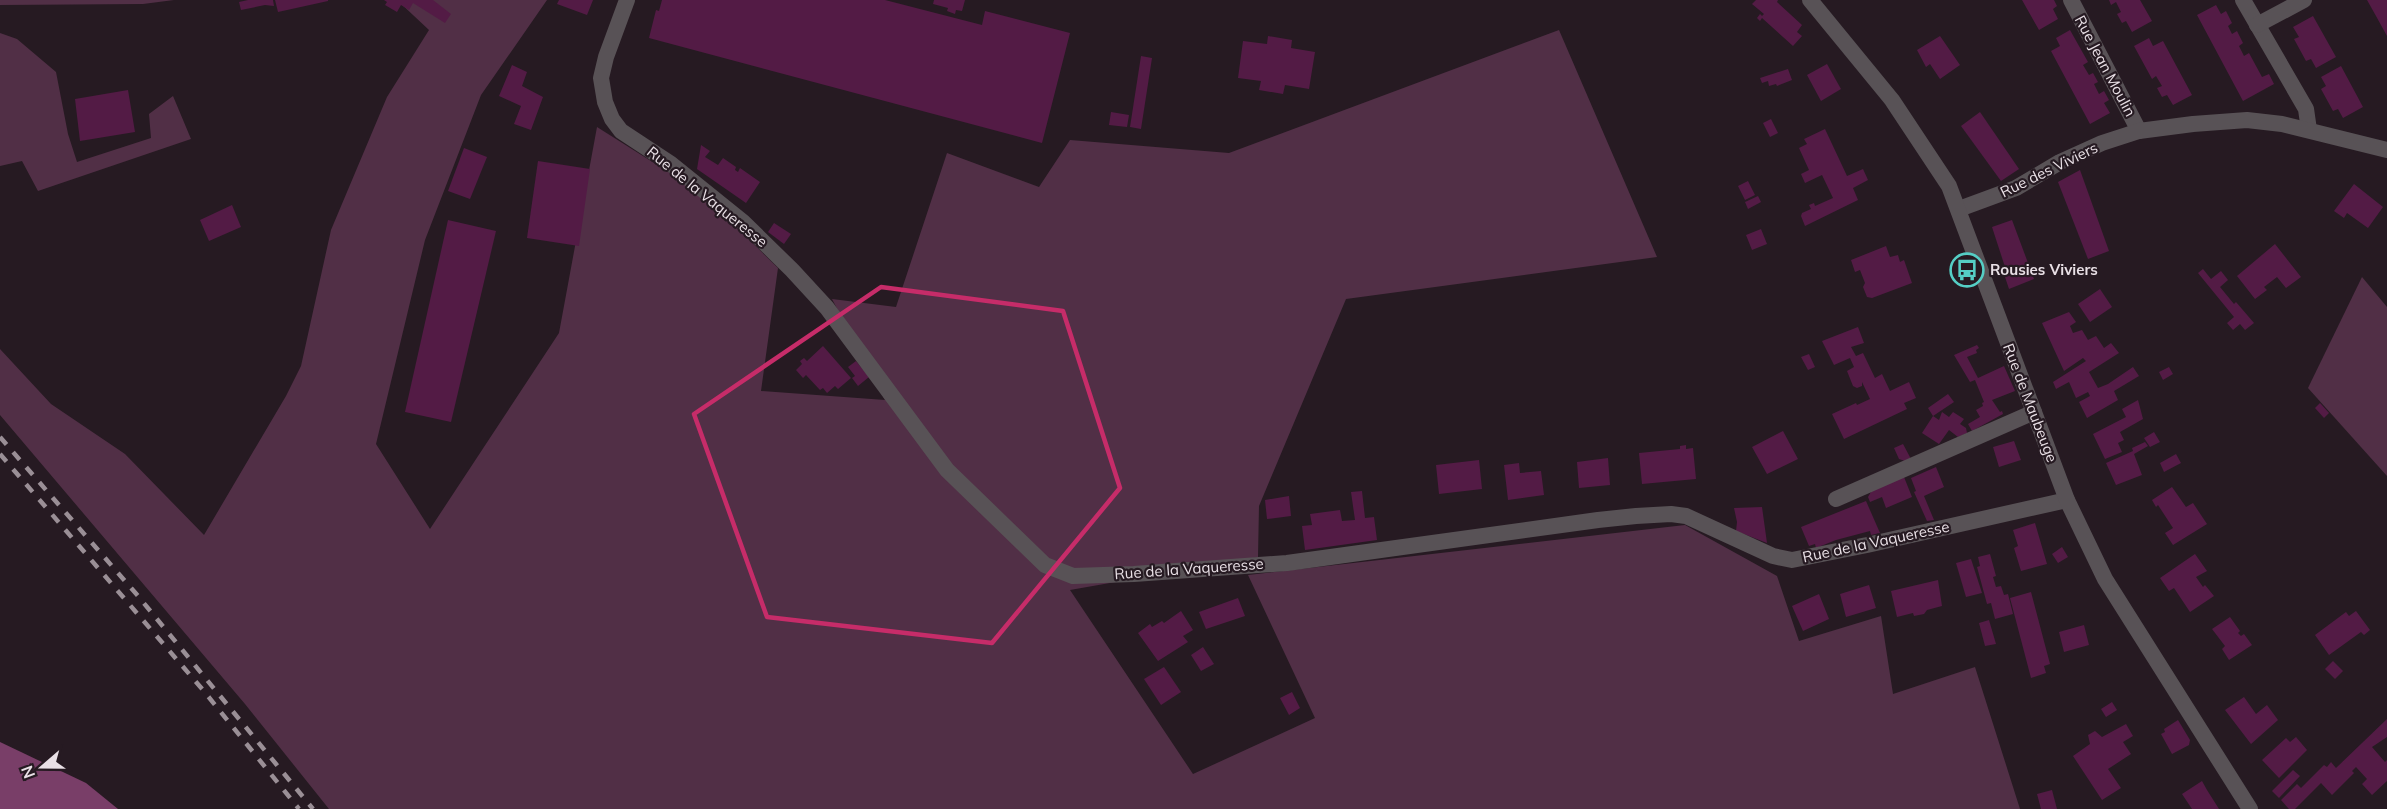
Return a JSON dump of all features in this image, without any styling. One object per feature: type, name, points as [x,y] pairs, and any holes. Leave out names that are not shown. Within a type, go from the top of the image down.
[{"type":"street","name":"Rue de la Vaqueresse","points":[[627,0],[606,57],[601,78],[605,102],[612,119],[621,131],[680,171],[743,222],[792,270],[834,316],[947,470],[1046,565],[1073,576],[1287,563],[1587,521],[1671,514],[1686,516],[1773,556],[1792,560],[2067,500]]},
{"type":"street","name":"Rue de Maubeuge","points":[[1810,0],[1892,100],[1943,177],[1959,208],[2067,500],[2105,579],[2250,809]]},
{"type":"street","name":"Rue Jean Moulin","points":[[2071,0],[2139,131]]},
{"type":"street","points":[[2243,0],[2306,110],[2309,130]]},
{"type":"street","points":[[2257,26],[2304,0]]},
{"type":"street","name":"Rue des Viviers","points":[[1959,208],[2016,188],[2060,162],[2102,143],[2139,131],[2193,123],[2247,120],[2282,124],[2387,150]]},
{"type":"street","points":[[1836,499],[2034,412]]},
{"type":"highlighted area","points":[[881,287],[1063,311],[1120,488],[992,643],[767,617],[694,414]]},
{"type":"shaded area","points":[[0,0],[174,0],[143,4],[0,5]]},
{"type":"shaded area","points":[[397,0],[547,0],[481,95],[425,240],[376,444],[430,529],[559,333],[597,127],[700,192],[778,268],[761,391],[885,400],[832,299],[896,307],[947,153],[1039,187],[1070,140],[1229,153],[1559,30],[1657,257],[1346,299],[1259,506],[1258,557],[1070,590],[1193,774],[1315,718],[1248,575],[1685,525],[1777,576],[1799,641],[1881,616],[1893,694],[1975,667],[2020,809],[329,809],[245,704],[0,415],[0,349],[51,404],[125,454],[204,535],[286,396],[301,366],[331,230],[387,97],[429,30]]},
{"type":"shaded area","points":[[0,33],[17,39],[56,72],[68,134],[77,162],[151,138],[149,114],[173,96],[191,139],[38,191],[22,161],[0,166]]},
{"type":"shaded area","points":[[2362,277],[2387,307],[2387,476],[2308,388]]},
{"type":"shaded area","points":[[0,742],[86,783],[118,809],[0,809]]},
{"type":"building","points":[[273,0],[274,6],[265,5],[241,10],[239,2]]},
{"type":"building","points":[[275,0],[328,0],[328,1],[278,12]]},
{"type":"building","points":[[384,0],[433,0],[451,14],[445,23],[413,3],[409,10],[401,5],[397,12],[385,5],[387,2]]},
{"type":"building","points":[[559,0],[593,0],[587,15],[557,4]]},
{"type":"building","points":[[662,0],[885,0],[982,25],[985,11],[1070,33],[1042,143],[649,38],[656,10],[659,11]]},
{"type":"building","points":[[934,0],[965,0],[962,11],[956,10],[955,14],[947,11],[948,8],[933,4]]},
{"type":"building","points":[[1756,0],[1778,0],[1777,2],[1802,25],[1797,32],[1802,36],[1793,46],[1762,18],[1760,21],[1757,18],[1760,14],[1762,16],[1764,14],[1752,4]]},
{"type":"building","points":[[2022,0],[2054,0],[2057,6],[2053,9],[2058,19],[2039,30]]},
{"type":"building","points":[[2109,0],[2140,0],[2152,21],[2132,32],[2126,21],[2122,23],[2117,14],[2121,12],[2116,2],[2111,5]]},
{"type":"building","points":[[2367,0],[2387,0],[2387,36],[2376,16]]},
{"type":"building","points":[[2216,5],[2221,14],[2226,11],[2232,23],[2228,26],[2232,34],[2237,31],[2243,43],[2239,46],[2244,56],[2249,53],[2262,77],[2269,74],[2274,84],[2243,101],[2197,15]]},
{"type":"building","points":[[2313,16],[2336,57],[2316,68],[2311,59],[2306,61],[2294,39],[2299,37],[2293,27]]},
{"type":"building","points":[[2070,30],[2088,62],[2083,65],[2089,75],[2093,73],[2098,82],[2094,84],[2099,94],[2104,91],[2109,100],[2104,103],[2110,113],[2090,124],[2051,51],[2060,46],[2056,38]]},
{"type":"building","points":[[1268,36],[1292,40],[1291,48],[1315,52],[1309,89],[1285,85],[1283,94],[1259,90],[1261,81],[1238,78],[1243,41],[1267,44]]},
{"type":"building","points":[[1940,36],[1960,65],[1940,79],[1930,64],[1926,67],[1917,50]]},
{"type":"building","points":[[2149,38],[2153,46],[2163,41],[2192,95],[2173,105],[2167,95],[2162,97],[2157,88],[2162,86],[2156,76],[2152,79],[2134,46]]},
{"type":"building","points":[[1141,56],[1152,58],[1141,129],[1130,127]]},
{"type":"building","points":[[1827,64],[1841,89],[1821,101],[1807,75]]},
{"type":"building","points":[[512,65],[527,72],[522,86],[543,97],[531,130],[514,124],[521,106],[499,96]]},
{"type":"building","points":[[2341,66],[2363,107],[2343,118],[2338,109],[2333,111],[2321,89],[2326,86],[2321,77]]},
{"type":"building","points":[[1788,69],[1792,80],[1777,86],[1776,84],[1769,86],[1768,81],[1762,83],[1760,78]]},
{"type":"building","points":[[128,90],[135,132],[80,141],[75,99]]},
{"type":"building","points":[[1111,112],[1129,115],[1127,127],[1109,125]]},
{"type":"building","points":[[1980,112],[2019,169],[2001,181],[1961,126]]},
{"type":"building","points":[[1771,119],[1778,133],[1770,137],[1763,123]]},
{"type":"building","points":[[1825,129],[1847,176],[1863,169],[1868,180],[1853,188],[1858,200],[1805,226],[1801,216],[1802,213],[1811,209],[1809,205],[1814,203],[1815,206],[1833,198],[1822,175],[1805,183],[1801,174],[1809,170],[1799,148],[1807,144],[1804,139]]},
{"type":"building","points":[[701,145],[710,151],[705,157],[718,165],[723,158],[736,167],[735,170],[738,172],[740,168],[760,182],[746,203],[697,169]]},
{"type":"building","points":[[464,148],[487,157],[470,199],[448,191]]},
{"type":"building","points":[[538,161],[590,169],[579,246],[527,238]]},
{"type":"building","points":[[2080,170],[2109,251],[2088,259],[2058,182]]},
{"type":"building","points":[[1748,181],[1755,195],[1745,200],[1738,186]]},
{"type":"building","points":[[2354,184],[2383,207],[2368,228],[2347,213],[2344,218],[2334,211]]},
{"type":"building","points":[[1758,196],[1761,202],[1748,209],[1745,202]]},
{"type":"building","points":[[232,205],[241,227],[209,241],[200,220]]},
{"type":"building","points":[[448,220],[496,231],[451,422],[405,412]]},
{"type":"building","points":[[2012,220],[2034,279],[2009,289],[2002,268],[2005,267],[1992,227]]},
{"type":"building","points":[[774,223],[791,234],[784,244],[768,232]]},
{"type":"building","points":[[1761,229],[1767,244],[1752,250],[1746,235]]},
{"type":"building","points":[[2275,244],[2301,277],[2286,288],[2277,277],[2264,287],[2267,290],[2255,299],[2237,276]]},
{"type":"building","points":[[1886,246],[1890,257],[1898,255],[1900,262],[1904,260],[1912,283],[1872,298],[1867,297],[1860,270],[1855,272],[1851,260]]},
{"type":"building","points":[[2077,263],[2079,271],[2067,276],[2064,268]]},
{"type":"building","points":[[2203,269],[2211,279],[2221,271],[2228,280],[2220,287],[2254,323],[2245,330],[2240,324],[2233,330],[2227,323],[2234,317],[2198,273]]},
{"type":"building","points":[[2100,289],[2112,307],[2090,322],[2078,304]]},
{"type":"building","points":[[2069,312],[2076,322],[2070,326],[2073,333],[2082,330],[2088,340],[2096,336],[2104,348],[2111,343],[2119,353],[2089,372],[2098,388],[2133,367],[2139,376],[2114,391],[2118,400],[2087,418],[2079,402],[2090,396],[2088,392],[2076,398],[2069,382],[2056,389],[2053,382],[2086,361],[2083,358],[2064,371],[2042,323]]},
{"type":"building","points":[[1858,327],[1864,343],[1851,347],[1856,356],[1863,353],[1875,378],[1882,374],[1890,391],[1909,382],[1916,398],[1904,403],[1907,409],[1844,439],[1832,414],[1870,399],[1862,382],[1862,386],[1857,388],[1853,386],[1847,371],[1854,367],[1850,358],[1834,365],[1822,341]]},
{"type":"building","points":[[1977,345],[1979,348],[1976,350],[1977,353],[1967,357],[1978,378],[2004,366],[2015,391],[1992,400],[2003,414],[1972,431],[1968,424],[1980,417],[1976,410],[1983,406],[1984,402],[1975,380],[1970,382],[1954,355]]},
{"type":"building","points":[[823,346],[851,378],[838,389],[835,386],[827,393],[823,388],[820,390],[806,375],[803,378],[796,370],[802,364],[800,361],[804,358],[807,361]]},
{"type":"building","points":[[1809,354],[1815,367],[1808,370],[1801,357]]},
{"type":"building","points":[[856,361],[869,377],[858,386],[852,378],[855,376],[848,367]]},
{"type":"building","points":[[2169,367],[2173,374],[2163,380],[2159,372]]},
{"type":"building","points":[[1948,394],[1954,402],[1933,416],[1928,408]]},
{"type":"building","points":[[2138,400],[2143,419],[2120,432],[2124,440],[2118,443],[2122,452],[2105,459],[2093,434],[2126,417],[2122,409]]},
{"type":"building","points":[[2320,403],[2329,413],[2324,418],[2315,408]]},
{"type":"building","points":[[1942,412],[1949,417],[1953,412],[1964,419],[1960,424],[1966,428],[1967,433],[1958,437],[1949,430],[1939,444],[1922,433],[1933,416],[1939,420]]},
{"type":"building","points":[[1783,431],[1798,459],[1767,474],[1752,447]]},
{"type":"building","points":[[2154,432],[2160,442],[2150,447],[2144,438]]},
{"type":"building","points":[[2014,441],[2021,460],[1999,467],[1993,447]]},
{"type":"building","points":[[2145,442],[2148,446],[2134,454],[2142,475],[2116,485],[2106,463],[2133,451],[2132,448]]},
{"type":"building","points":[[1903,444],[1911,459],[1905,461],[1899,459],[1894,448]]},
{"type":"building","points":[[1686,445],[1686,449],[1693,448],[1696,479],[1642,484],[1639,453],[1680,449],[1680,446]]},
{"type":"building","points":[[2176,454],[2181,463],[2164,472],[2160,463]]},
{"type":"building","points":[[1608,458],[1610,485],[1579,488],[1577,462]]},
{"type":"building","points":[[1479,460],[1482,489],[1439,494],[1436,465]]},
{"type":"building","points":[[1519,463],[1520,473],[1541,471],[1544,495],[1508,500],[1504,465]]},
{"type":"building","points":[[1936,467],[1944,487],[1924,496],[1934,520],[1927,521],[1914,492],[1916,491],[1911,478]]},
{"type":"building","points":[[1904,477],[1912,497],[1886,508],[1882,497],[1870,502],[1868,497],[1872,490]]},
{"type":"building","points":[[2172,487],[2186,507],[2193,503],[2207,524],[2173,545],[2165,533],[2173,528],[2158,505],[2156,507],[2152,500]]},
{"type":"building","points":[[1362,491],[1365,518],[1374,517],[1377,540],[1305,550],[1302,526],[1312,525],[1310,514],[1340,510],[1342,521],[1355,520],[1351,492]]},
{"type":"building","points":[[1289,496],[1291,516],[1267,519],[1265,500]]},
{"type":"building","points":[[1866,501],[1880,533],[1871,535],[1870,531],[1816,548],[1815,544],[1809,546],[1801,527]]},
{"type":"building","points":[[1762,507],[1767,543],[1736,531],[1734,508]]},
{"type":"building","points":[[2035,523],[2047,564],[2021,571],[2014,548],[2018,546],[2013,530]]},
{"type":"building","points":[[2062,547],[2068,557],[2058,563],[2052,554]]},
{"type":"building","points":[[1990,554],[1996,576],[1993,577],[1996,587],[2001,586],[2004,595],[2008,594],[2013,614],[1995,619],[1991,603],[1987,604],[1977,567],[1980,566],[1978,557]]},
{"type":"building","points":[[2195,554],[2207,571],[2196,577],[2214,596],[2190,612],[2174,588],[2169,591],[2160,578]]},
{"type":"building","points":[[1971,559],[1982,593],[1966,597],[1956,563]]},
{"type":"building","points":[[1938,580],[1942,606],[1927,610],[1924,614],[1914,616],[1913,613],[1897,617],[1891,591]]},
{"type":"building","points":[[1869,585],[1876,608],[1846,617],[1840,594]]},
{"type":"building","points":[[2031,592],[2050,664],[2044,666],[2046,673],[2031,678],[2010,598]]},
{"type":"building","points":[[1819,594],[1829,619],[1803,631],[1792,606]]},
{"type":"building","points":[[1238,598],[1245,616],[1206,629],[1199,612]]},
{"type":"building","points":[[1181,611],[1193,630],[1183,636],[1188,642],[1158,661],[1138,633],[1150,624],[1152,627],[1162,621],[1164,623]]},
{"type":"building","points":[[2356,611],[2370,630],[2364,635],[2361,632],[2329,655],[2315,635],[2346,612],[2349,616]]},
{"type":"building","points":[[2230,617],[2240,631],[2238,633],[2241,636],[2244,634],[2252,645],[2229,660],[2222,649],[2225,646],[2212,629]]},
{"type":"building","points":[[1989,620],[1996,644],[1985,646],[1979,623]]},
{"type":"building","points":[[2084,625],[2089,645],[2064,652],[2059,632]]},
{"type":"building","points":[[1203,647],[1214,664],[1201,671],[1191,655]]},
{"type":"building","points":[[2333,661],[2343,671],[2335,679],[2325,669]]},
{"type":"building","points":[[1164,667],[1181,692],[1161,705],[1144,679]]},
{"type":"building","points":[[1292,692],[1300,708],[1289,715],[1280,698]]},
{"type":"building","points":[[2244,697],[2256,714],[2267,705],[2278,720],[2251,744],[2225,710]]},
{"type":"building","points":[[2112,702],[2117,710],[2106,717],[2101,709]]},
{"type":"building","points":[[2387,719],[2387,737],[2372,747],[2385,762],[2387,760],[2387,781],[2372,795],[2362,784],[2367,779],[2356,767],[2352,771],[2354,773],[2332,795],[2321,783],[2295,809],[2289,809],[2281,800],[2297,784],[2301,788],[2324,765],[2327,767],[2331,762],[2336,768]]},
{"type":"building","points":[[2178,720],[2190,740],[2189,745],[2172,754],[2161,734],[2165,732],[2164,729]]},
{"type":"building","points":[[2126,724],[2133,736],[2123,742],[2131,754],[2108,769],[2121,788],[2102,800],[2073,756],[2090,744],[2088,735],[2095,731],[2102,737]]},
{"type":"building","points":[[2296,737],[2307,750],[2279,778],[2262,760],[2286,738],[2290,742]]},
{"type":"building","points":[[2293,770],[2300,776],[2279,798],[2272,791]]},
{"type":"building","points":[[2202,781],[2219,809],[2192,809],[2182,794]]},
{"type":"building","points":[[2052,790],[2057,809],[2041,809],[2037,794]]},
{"type":"railway","points":[[0,437],[138,596],[313,809]]},
{"type":"railway","points":[[0,454],[203,690],[299,809]]},
{"type":"place","name":"Rousies Viviers","points":[[1967,270]]}]
